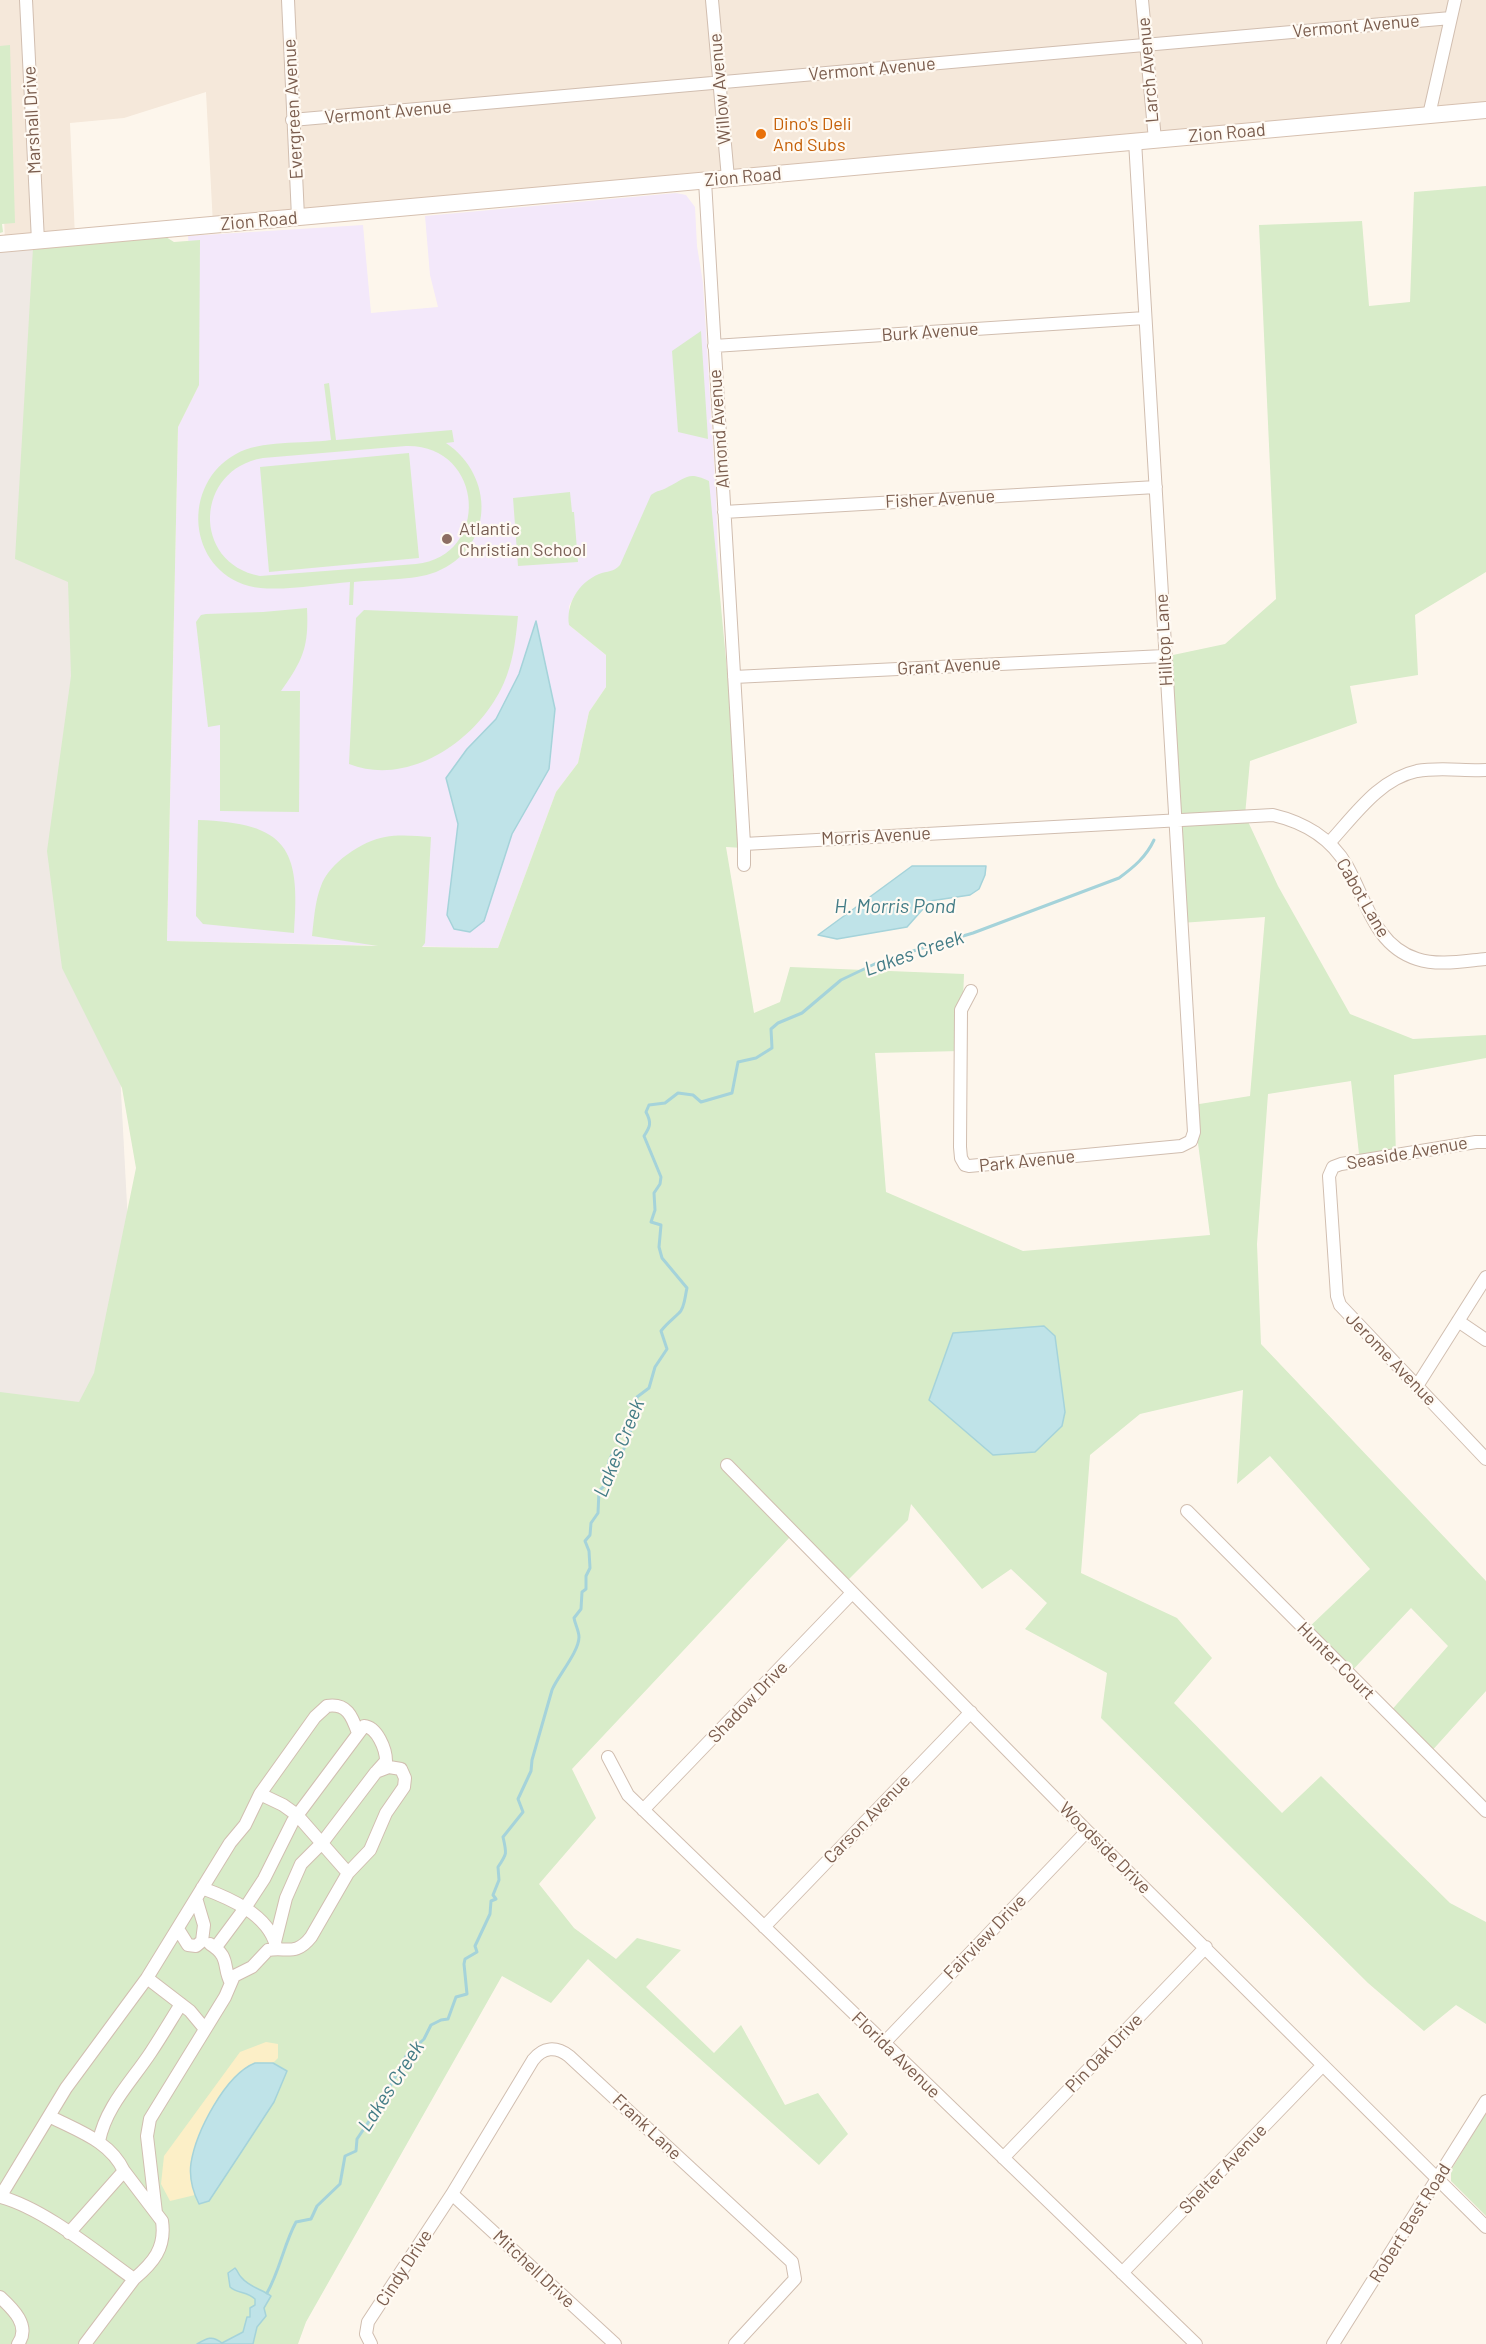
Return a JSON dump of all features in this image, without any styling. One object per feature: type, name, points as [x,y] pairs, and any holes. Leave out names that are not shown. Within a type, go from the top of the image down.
[{"type":"street","name":"Marshall Drive","points":[[26,0],[38,241]]},
{"type":"street","name":"Evergreen Avenue","points":[[288,0],[298,217]]},
{"type":"street","name":"Willow Avenue","points":[[712,0],[728,178]]},
{"type":"street","name":"Larch Avenue","points":[[1142,0],[1155,140]]},
{"type":"street","points":[[1429,115],[1455,0]]},
{"type":"street","name":"Vermont Avenue","points":[[292,120],[1451,18]]},
{"type":"street","name":"Zion Road","points":[[0,244],[1486,110]]},
{"type":"street","name":"Hilltop Lane","points":[[1135,141],[1193,1139]]},
{"type":"street","name":"Almond Avenue","points":[[705,181],[734,677]]},
{"type":"street","name":"Burk Avenue","points":[[714,346],[1145,318]]},
{"type":"street","name":"Fisher Avenue","points":[[724,512],[1156,487]]},
{"type":"street","name":"Grant Avenue","points":[[734,677],[1164,656]]},
{"type":"street","points":[[734,677],[744,865]]},
{"type":"street","points":[[1329,843],[1370,800],[1395,779],[1419,771],[1486,770]]},
{"type":"street","name":"Cabot Lane","points":[[1175,819],[1273,815],[1299,823],[1329,843],[1347,865],[1379,930],[1401,952],[1418,960],[1432,962],[1486,959]]},
{"type":"street","name":"Morris Avenue","points":[[744,844],[1175,819]]},
{"type":"street","name":"Park Avenue","points":[[971,991],[961,1010],[960,1147],[961,1158],[965,1165],[969,1167],[1181,1146],[1190,1143],[1193,1139]]},
{"type":"street","name":"Seaside Avenue","points":[[1330,1170],[1341,1164],[1486,1142]]},
{"type":"street","name":"Jerome Avenue","points":[[1330,1170],[1338,1301],[1486,1459]]},
{"type":"street","points":[[1417,1386],[1486,1277]]},
{"type":"street","points":[[1458,1321],[1486,1340]]},
{"type":"street","name":"Woodside Drive","points":[[727,1465],[1087,1831],[1486,2227]]},
{"type":"street","name":"Hunter Court","points":[[1186,1511],[1486,1811]]},
{"type":"street","name":"Shadow Drive","points":[[643,1810],[852,1593]]},
{"type":"street","points":[[134,2279],[69,2233],[22,2204],[0,2197],[51,2117],[66,2088],[147,1978],[230,1843],[245,1825],[260,1794],[291,1749],[322,1709],[335,1706],[346,1709],[358,1732]]},
{"type":"street","name":"Carson Avenue","points":[[764,1927],[971,1712]]},
{"type":"street","points":[[216,1947],[245,1908],[297,1815],[358,1732],[363,1726],[370,1727],[383,1746],[386,1761],[322,1843],[301,1864],[284,1905],[276,1946]]},
{"type":"street","name":"Florida Avenue","points":[[608,1757],[628,1795],[643,1810],[1196,2344]]},
{"type":"street","points":[[156,2213],[147,2126],[225,1997],[234,1976],[252,1967],[268,1950],[276,1946],[296,1950],[305,1944],[320,1923],[348,1873],[370,1850],[386,1814],[405,1784],[404,1773],[399,1768],[389,1767],[376,1772]]},
{"type":"street","points":[[260,1794],[297,1815],[341,1868],[348,1873]]},
{"type":"street","name":"Fairview Drive","points":[[884,2043],[1087,1831]]},
{"type":"street","points":[[199,1893],[227,1897],[245,1908],[261,1923],[276,1946]]},
{"type":"street","points":[[178,1929],[188,1945],[196,1946],[202,1941],[204,1925],[199,1893]]},
{"type":"street","points":[[202,1941],[216,1947],[226,1960],[231,1983]]},
{"type":"street","name":"Pin Oak Drive","points":[[1003,2158],[1206,1947]]},
{"type":"street","points":[[147,1978],[181,2004],[205,2029]]},
{"type":"street","points":[[99,2141],[104,2120],[111,2108],[151,2053],[181,2004]]},
{"type":"street","name":"Frank Lane","points":[[452,2194],[501,2110],[537,2055],[548,2049],[563,2051],[792,2262],[795,2279],[735,2344]]},
{"type":"street","name":"Shelter Avenue","points":[[1122,2273],[1323,2065]]},
{"type":"street","name":"Robert Best Road","points":[[1333,2344],[1486,2101]]},
{"type":"street","points":[[51,2117],[99,2141],[112,2152],[162,2221],[161,2245],[153,2261],[134,2279],[85,2344]]},
{"type":"street","points":[[69,2233],[124,2171]]},
{"type":"street","name":"Cindy Drive","points":[[370,2344],[366,2334],[368,2322],[452,2194]]},
{"type":"street","name":"Mitchell Drive","points":[[452,2194],[615,2344]]},
{"type":"street","points":[[0,2297],[16,2313],[23,2325],[18,2344]]},
{"type":"shaded area","points":[[0,0],[1486,0],[1486,110],[213,225],[206,92],[124,118],[70,123],[75,237],[5,243],[0,109]]},
{"type":"shaded area","name":"Atlantic Christian School","points":[[676,193],[686,195],[695,207],[697,246],[703,283],[719,584],[584,586],[575,595],[569,606],[569,625],[606,655],[606,687],[589,712],[578,763],[556,792],[498,948],[167,941],[178,427],[199,385],[188,236],[363,225],[371,313],[438,307],[430,275],[425,216]]},
{"type":"shaded area","points":[[76,244],[160,1826],[0,1834],[0,250]]},
{"type":"green space","points":[[10,45],[15,223],[2,224],[3,232],[0,233],[0,46]]},
{"type":"green space","points":[[1486,186],[1486,572],[1415,615],[1418,675],[1350,686],[1357,723],[1250,761],[1245,815],[1278,886],[1350,1014],[1413,1039],[1486,1035],[1486,1058],[1394,1075],[1396,1159],[1360,1163],[1351,1081],[1268,1094],[1257,1244],[1261,1344],[1486,1581],[1486,1691],[1429,1754],[1389,1713],[1448,1646],[1411,1608],[1348,1675],[1305,1631],[1370,1569],[1270,1456],[1237,1484],[1243,1390],[1140,1414],[1090,1455],[1081,1573],[1177,1618],[1212,1658],[1174,1703],[1282,1813],[1321,1776],[1450,1903],[1486,1922],[1486,2024],[1456,2005],[1424,2031],[1368,1983],[1101,1718],[1107,1673],[1025,1629],[1047,1603],[1011,1569],[982,1589],[911,1504],[908,1520],[842,1586],[791,1536],[572,1769],[596,1818],[539,1884],[574,1928],[616,1959],[637,1938],[681,1950],[646,1987],[714,2053],[741,2025],[785,2105],[818,2093],[848,2134],[819,2165],[588,1959],[551,2003],[502,1976],[306,2322],[298,2344],[0,2344],[0,1392],[79,1402],[94,1373],[136,1168],[122,1088],[62,968],[47,851],[71,676],[68,582],[15,559],[33,248],[166,237],[174,242],[200,240],[199,385],[178,427],[167,941],[378,946],[312,936],[317,898],[325,877],[347,854],[376,839],[408,836],[431,837],[425,943],[422,947],[498,948],[556,792],[578,763],[589,712],[606,687],[606,655],[569,625],[569,609],[575,595],[592,578],[620,565],[651,495],[687,477],[702,478],[709,481],[744,848],[726,847],[754,1013],[780,1002],[790,967],[964,974],[961,1051],[875,1053],[886,1192],[1023,1251],[1210,1235],[1193,1105],[1250,1096],[1265,917],[1181,923],[1169,714],[1173,655],[1225,644],[1276,599],[1259,225],[1362,221],[1369,306],[1410,302],[1414,192]]},
{"type":"green space","points":[[701,331],[708,439],[678,432],[672,351]]},
{"type":"green space","points":[[329,383],[336,440],[452,430],[454,442],[446,443],[462,457],[473,474],[480,492],[481,511],[478,529],[469,546],[455,561],[427,575],[354,582],[353,605],[349,605],[350,582],[272,589],[249,586],[228,577],[213,562],[203,545],[199,525],[200,504],[206,485],[218,468],[236,454],[269,444],[331,440],[324,384]],"holes":[[[406,446],[432,450],[451,462],[463,480],[469,501],[467,523],[457,542],[441,557],[416,564],[260,576],[238,568],[222,554],[213,536],[210,516],[214,497],[224,479],[241,466],[263,458]]]},
{"type":"green space","points":[[409,453],[419,558],[269,572],[260,467]]},
{"type":"green space","points":[[570,492],[578,562],[518,566],[513,498]]},
{"type":"green space","points":[[307,608],[307,633],[303,652],[295,670],[281,691],[300,691],[299,812],[220,811],[220,725],[208,727],[196,622],[201,615],[206,614]]},
{"type":"green space","points":[[364,610],[518,616],[511,661],[497,697],[465,736],[444,751],[422,762],[398,769],[373,770],[349,764],[356,618]]},
{"type":"green space","points":[[198,820],[228,822],[252,827],[269,835],[282,846],[290,861],[294,880],[296,904],[294,933],[203,924],[196,916]]},
{"type":"green space","points":[[1486,2113],[1486,2216],[1451,2181],[1451,2170]]},
{"type":"sand","points":[[266,2042],[278,2044],[278,2058],[273,2063],[255,2063],[244,2069],[224,2091],[206,2122],[194,2151],[190,2171],[195,2195],[170,2201],[161,2184],[164,2156],[240,2052]]},
{"type":"water","points":[[536,621],[555,709],[549,769],[512,834],[484,921],[470,932],[454,929],[447,915],[458,824],[446,778],[467,749],[496,719],[519,674]]},
{"type":"water","name":"H. Morris Pond","points":[[912,866],[986,866],[979,889],[970,895],[930,901],[907,927],[837,939],[818,935]]},
{"type":"water","points":[[1044,1326],[1055,1336],[1065,1412],[1062,1426],[1035,1452],[993,1455],[929,1400],[953,1333]]},
{"type":"water","points":[[255,2063],[273,2063],[287,2071],[274,2102],[209,2201],[199,2204],[192,2184],[191,2163],[199,2136],[223,2092],[244,2069]]},
{"type":"water","points":[[235,2268],[248,2283],[271,2296],[264,2308],[266,2316],[257,2327],[253,2344],[197,2344],[210,2338],[222,2343],[243,2332],[247,2317],[250,2317],[250,2308],[255,2305],[255,2299],[230,2287],[228,2273]]},
{"type":"waterway","name":"Lakes Creek","points":[[267,2293],[296,2222],[311,2219],[317,2206],[340,2184],[345,2156],[356,2151],[357,2139],[382,2102],[406,2056],[424,2039],[431,2025],[448,2019],[456,1997],[467,1994],[465,1959],[477,1952],[475,1946],[490,1914],[491,1901],[496,1899],[493,1895],[499,1880],[498,1867],[505,1854],[503,1837],[523,1812],[518,1799],[531,1771],[552,1690],[578,1643],[579,1635],[574,1618],[581,1609],[582,1592],[586,1589],[586,1576],[590,1568],[589,1551],[585,1541],[590,1535],[591,1523],[598,1513],[599,1491],[606,1484],[612,1455],[623,1451],[635,1419],[637,1397],[649,1388],[655,1367],[667,1349],[661,1331],[681,1311],[687,1288],[662,1258],[659,1247],[661,1225],[651,1222],[655,1210],[654,1193],[660,1184],[661,1177],[644,1136],[649,1125],[646,1112],[649,1105],[665,1103],[678,1093],[693,1095],[701,1102],[732,1093],[738,1062],[756,1058],[772,1048],[771,1029],[778,1023],[802,1013],[841,980],[883,960],[973,933],[1119,878],[1139,861],[1154,840]]},
{"type":"place","name":"Dino's Deli And Subs","points":[[761,134]]},
{"type":"place","name":"Atlantic Christian School","points":[[447,539]]}]
